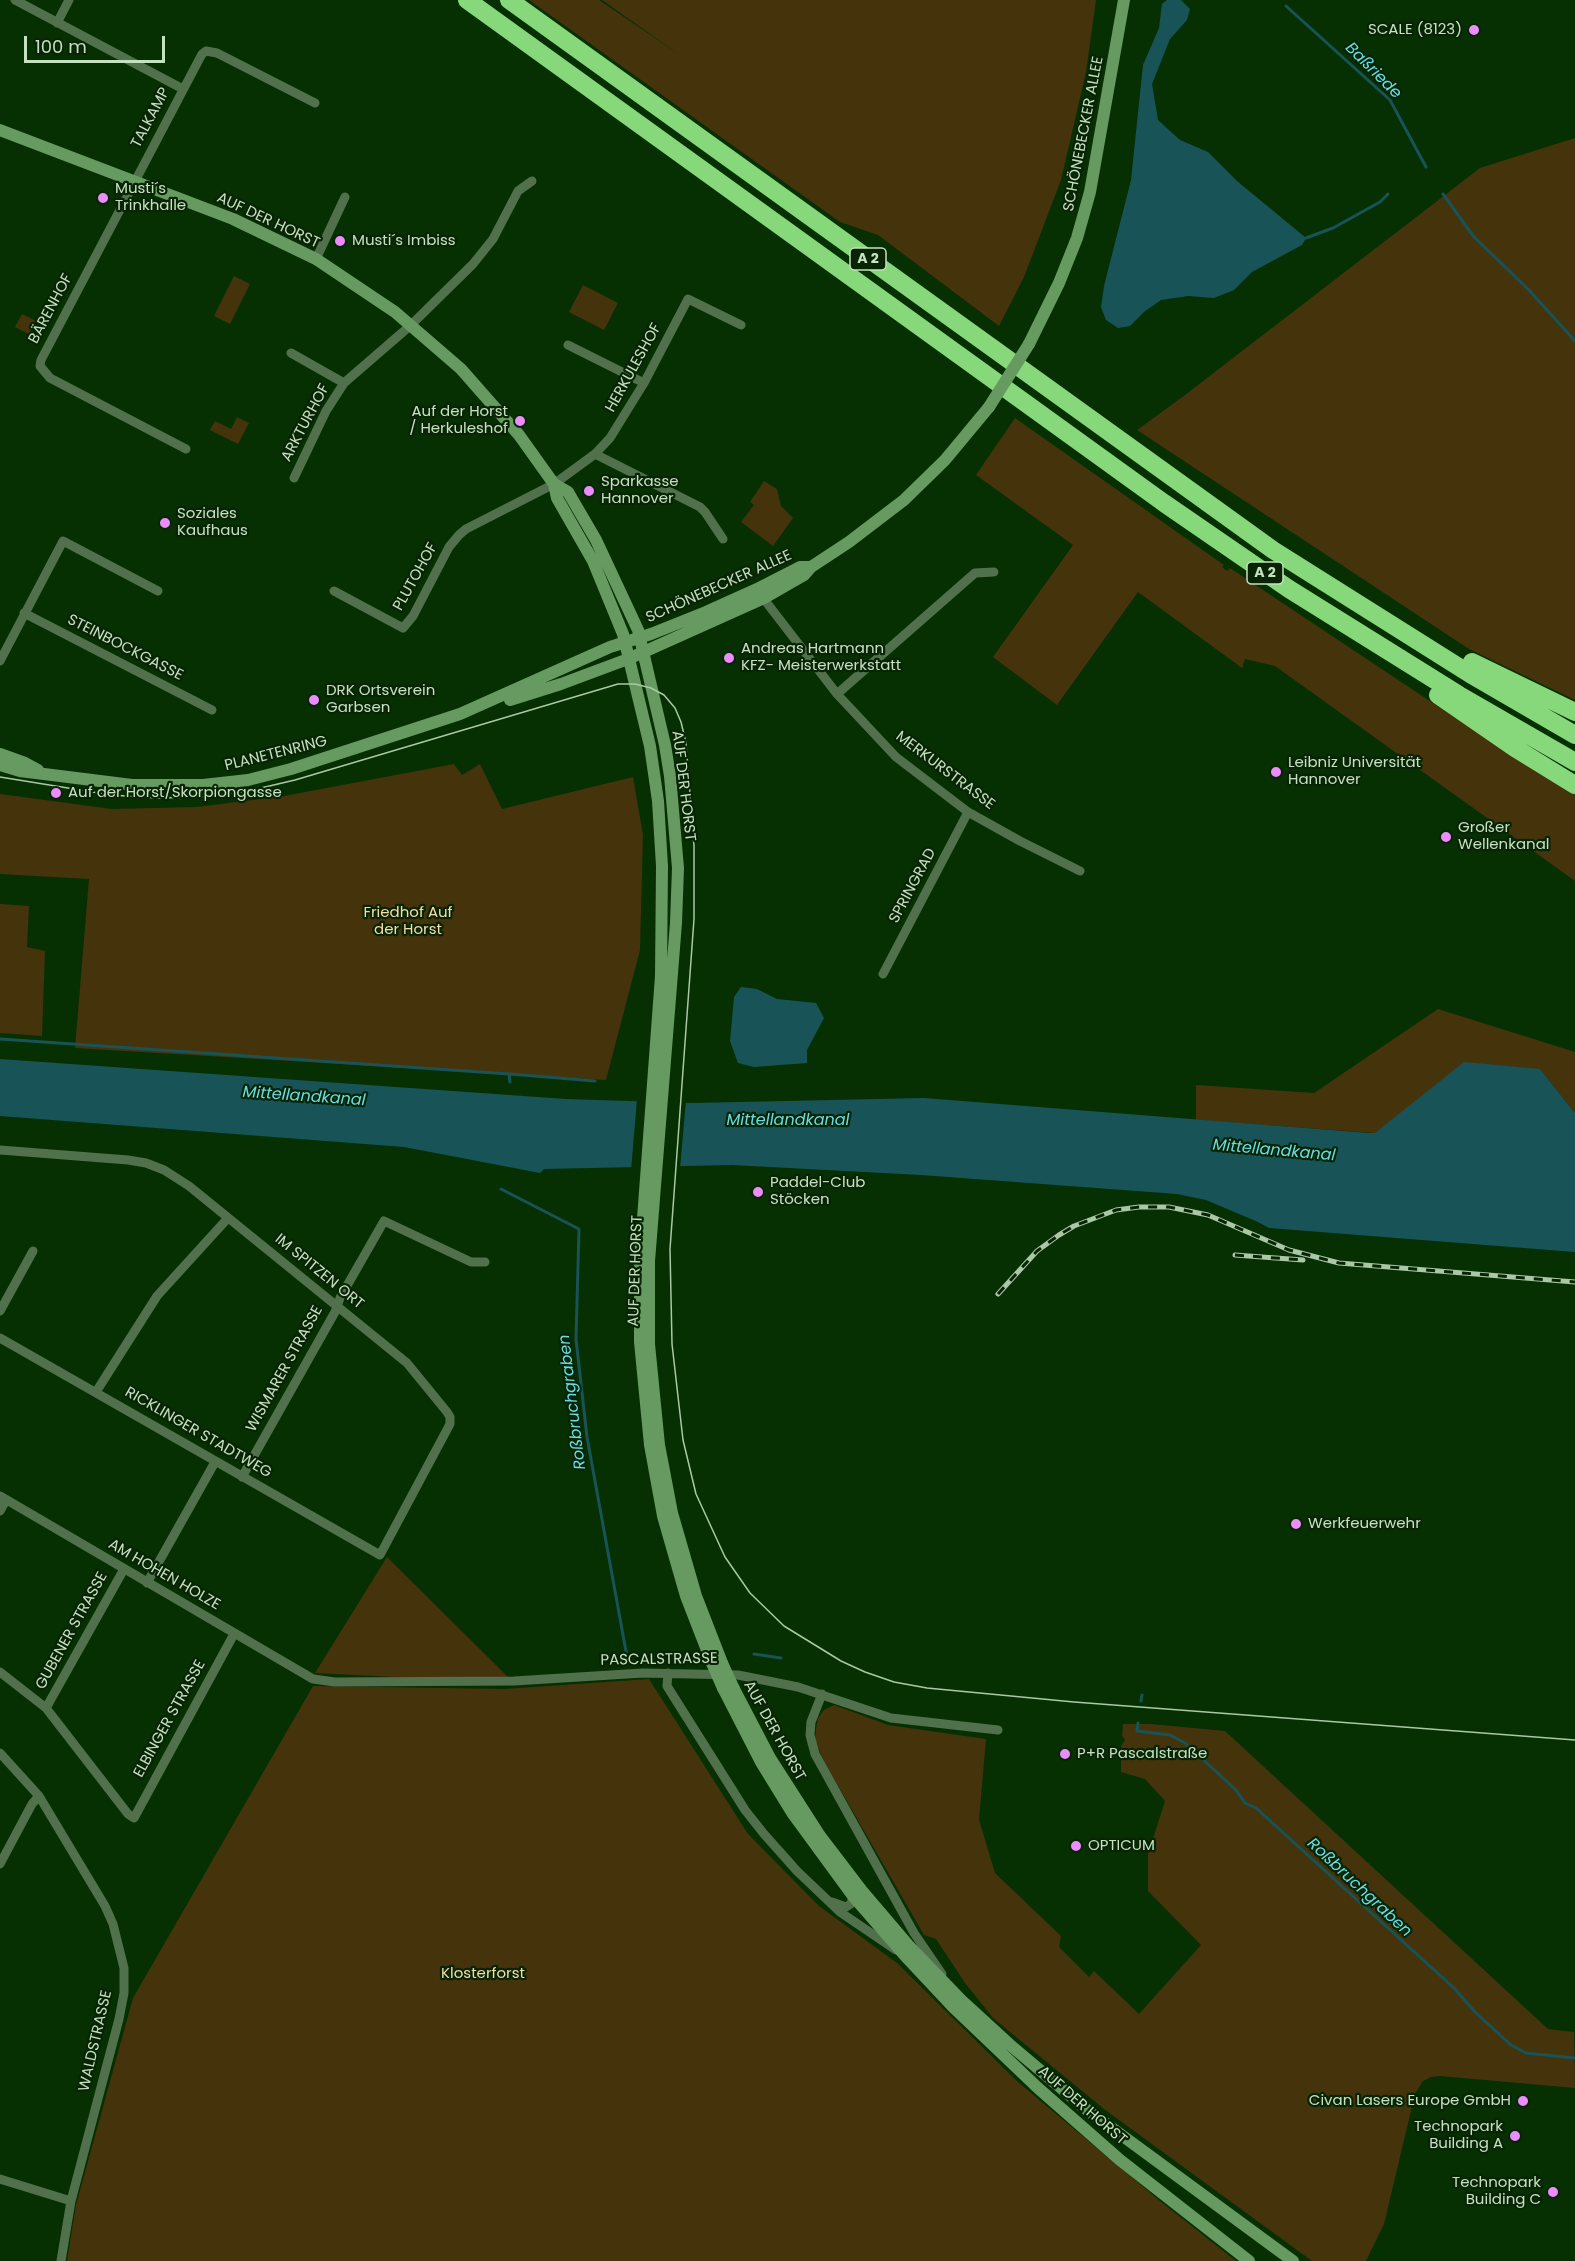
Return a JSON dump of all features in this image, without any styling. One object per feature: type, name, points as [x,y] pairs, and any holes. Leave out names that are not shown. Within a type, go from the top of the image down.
[{"type":"highway","name":"A 2","points":[[467,0],[1164,503],[1289,589],[1504,722],[1575,762]]},
{"type":"highway","name":"A 2","points":[[509,0],[1218,511],[1366,609],[1470,674],[1575,735]]},
{"type":"highway","points":[[1366,609],[1575,712]]},
{"type":"highway","points":[[1369,640],[1476,723],[1575,785]]},
{"type":"street","points":[[15,0],[183,89]]},
{"type":"street","points":[[57,23],[69,0]]},
{"type":"street","name":"SCHÖNEBECKER ALLEE","points":[[642,653],[760,594],[800,567],[811,567],[849,543],[904,500],[951,453],[989,407],[1029,344],[1059,283],[1077,238],[1090,192],[1124,0]]},
{"type":"street","name":"TALKAMP","points":[[135,180],[202,54],[211,51],[315,103]]},
{"type":"street","name":"AUF DER HORST","points":[[0,130],[233,219],[316,259],[357,285],[411,325],[482,391],[519,435],[554,484],[557,498],[593,561],[623,634],[652,756],[658,801],[662,866],[657,1087]]},
{"type":"street","name":"BÄRENHOF","points":[[135,180],[47,347],[40,366],[50,378],[186,449]]},
{"type":"street","name":"ARKTURHOF","points":[[294,478],[330,404],[344,383],[411,325],[473,264],[493,239],[518,191],[532,181]]},
{"type":"street","points":[[316,259],[345,197]]},
{"type":"street","name":"HERKULESHOF","points":[[554,484],[595,453],[615,431],[644,383],[688,299],[741,325]]},
{"type":"street","points":[[568,345],[644,383]]},
{"type":"street","name":"ARKTURHOF","points":[[291,353],[344,383]]},
{"type":"street","points":[[595,453],[700,507],[723,539]]},
{"type":"street","name":"AUF DER HORST","points":[[554,484],[568,492],[596,540],[620,589],[639,637],[665,745],[672,793],[678,868],[676,923],[657,1087],[650,1176],[648,1313],[659,1445],[679,1537],[717,1663],[761,1762],[793,1814],[853,1896],[908,1959],[953,2007],[1038,2088],[1120,2160],[1249,2261]]},
{"type":"street","name":"PLUTOHOF","points":[[334,591],[403,628],[413,616],[449,547],[459,535],[466,529],[554,484]]},
{"type":"street","points":[[1,655],[63,541],[158,591]]},
{"type":"street","points":[[837,694],[975,573],[994,572]]},
{"type":"street","name":"SCHÖNEBECKER ALLEE","points":[[639,637],[760,594]]},
{"type":"street","name":"MERKURSTRASSE","points":[[760,594],[837,694],[896,757],[968,812],[1080,871]]},
{"type":"street","name":"STEINBOCKGASSE","points":[[24,613],[212,710]]},
{"type":"street","name":"PLANETENRING","points":[[475,709],[603,650],[639,637]]},
{"type":"street","name":"PLANETENRING","points":[[0,765],[20,771],[132,785],[203,785],[248,780],[332,757],[475,709],[561,684],[642,653]]},
{"type":"street","name":"PLANETENRING","points":[[0,754],[25,763],[41,772]]},
{"type":"street","name":"SPRINGRAD","points":[[883,974],[968,812]]},
{"type":"street","name":"IM SPITZEN ORT","points":[[0,1150],[146,1163],[164,1170],[228,1218],[407,1363],[450,1417],[449,1429],[380,1555]]},
{"type":"street","points":[[96,1392],[157,1296],[228,1218]]},
{"type":"street","name":"WISMARER STRASSE","points":[[242,1477],[384,1221],[471,1262],[485,1262]]},
{"type":"street","points":[[0,1311],[33,1251]]},
{"type":"street","name":"RICKLINGER STADTWEG","points":[[0,1338],[380,1555]]},
{"type":"street","points":[[147,1582],[215,1462]]},
{"type":"street","points":[[0,1511],[3,1498]]},
{"type":"street","name":"AM HOHEN HOLZE","points":[[3,1498],[313,1678]]},
{"type":"street","name":"GUBENER STRASSE","points":[[46,1708],[124,1569]]},
{"type":"street","name":"ELBINGER STRASSE","points":[[46,1708],[128,1814],[134,1818],[234,1634]]},
{"type":"street","points":[[0,1672],[46,1708]]},
{"type":"street","name":"AUF DER HORST","points":[[668,1673],[667,1686],[745,1810],[781,1854],[840,1912],[908,1959]]},
{"type":"street","name":"PASCALSTRASSE","points":[[313,1678],[335,1682],[514,1681],[668,1673],[738,1675],[798,1687],[891,1718],[999,1730]]},
{"type":"street","name":"AUF DER HORST","points":[[728,1688],[820,1836],[888,1922],[962,2000],[1032,2064],[1086,2109],[1293,2261]]},
{"type":"street","name":"AUF DER HORST","points":[[822,1694],[811,1722],[810,1735],[814,1754],[914,1933],[962,2000]]},
{"type":"street","name":"WALDSTRASSE","points":[[0,1753],[39,1796],[105,1906],[113,1924],[124,1968],[119,2019],[71,2201],[62,2261]]},
{"type":"street","points":[[0,1864],[32,1804],[39,1796]]},
{"type":"street","points":[[825,1898],[843,1907],[851,1904],[853,1896]]},
{"type":"street","points":[[0,2179],[71,2201]]},
{"type":"green space","points":[[529,0],[599,0],[680,55],[602,0],[1096,0],[1086,72],[1061,180],[1024,277],[999,326],[878,235],[840,222]]},
{"type":"green space","points":[[1575,138],[1575,700],[1469,649],[1137,430],[1480,168]]},
{"type":"green space","points":[[234,276],[250,284],[230,324],[214,316]]},
{"type":"green space","points":[[583,285],[618,303],[604,330],[569,312]]},
{"type":"green space","points":[[22,314],[36,321],[29,334],[15,327]]},
{"type":"green space","points":[[237,417],[249,423],[238,444],[210,430],[215,421],[231,429]]},
{"type":"green space","points":[[1015,418],[1224,565],[1222,567],[1227,571],[1230,568],[1493,743],[1575,793],[1575,881],[1275,666],[1245,659],[1242,668],[1138,592],[1057,705],[993,657],[1073,545],[976,475]]},
{"type":"green space","points":[[764,481],[777,489],[781,506],[793,518],[773,546],[741,522],[754,505],[750,502]]},
{"type":"green space","name":"Friedhof Auf der Horst","points":[[454,764],[462,775],[480,764],[502,809],[633,777],[643,835],[640,950],[606,1080],[75,1048],[89,879],[0,874],[0,794],[112,809],[197,807],[284,796]]},
{"type":"green space","points":[[0,904],[29,906],[27,947],[45,951],[42,1036],[0,1033]]},
{"type":"green space","points":[[1438,1009],[1575,1052],[1575,1113],[1540,1069],[1375,1133],[1196,1120],[1196,1085],[1314,1093]]},
{"type":"green space","points":[[387,1557],[514,1683],[315,1673]]},
{"type":"green space","name":"Klosterforst","points":[[649,1679],[748,1834],[819,1906],[897,1963],[1018,2082],[1160,2201],[1236,2261],[67,2261],[76,2205],[133,1998],[313,1686],[505,1689]]},
{"type":"green space","points":[[834,1705],[888,1725],[986,1739],[979,1820],[995,1873],[1061,1936],[1059,1947],[1089,1977],[1094,1971],[1139,2014],[1201,1945],[1148,1891],[1148,1854],[1165,1801],[1145,1779],[1121,1772],[1121,1746],[1125,1740],[1122,1735],[1123,1724],[1151,1724],[1225,1731],[1548,2029],[1574,2032],[1575,2088],[1440,2076],[1423,2081],[1415,2094],[1384,2224],[1366,2261],[1312,2261],[1104,2109],[993,2018],[965,1983],[936,1939],[924,1935],[825,1763],[815,1742],[816,1729],[818,1718],[824,1710]]},
{"type":"water","points":[[1167,0],[1181,0],[1190,9],[1187,20],[1170,39],[1152,84],[1158,120],[1180,140],[1208,152],[1237,181],[1306,238],[1302,245],[1252,272],[1234,290],[1214,298],[1188,296],[1161,300],[1130,326],[1118,328],[1106,320],[1101,307],[1104,286],[1131,180],[1143,65],[1159,28],[1162,4]]},
{"type":"water","points":[[741,987],[757,989],[777,999],[816,1003],[824,1018],[807,1050],[807,1063],[754,1067],[738,1063],[730,1041],[734,997]]},
{"type":"water","name":"Mittellandkanal","points":[[0,1059],[566,1099],[693,1103],[924,1098],[1369,1133],[1375,1133],[1464,1062],[1540,1069],[1575,1113],[1575,1252],[1269,1228],[1206,1200],[1177,1194],[921,1175],[732,1165],[544,1169],[540,1173],[404,1147],[0,1116]]},
{"type":"pier","points":[[637,1099],[686,1100],[680,1169],[631,1171]]},
{"type":"waterway","name":"Baßriede","points":[[1286,6],[1390,100],[1426,167]]},
{"type":"waterway","points":[[1306,238],[1333,228],[1380,202],[1388,194]]},
{"type":"waterway","name":"Baßriede","points":[[1443,194],[1474,237],[1528,289],[1575,341]]},
{"type":"waterway","points":[[0,1039],[509,1074],[510,1082]]},
{"type":"waterway","points":[[510,1074],[595,1081]]},
{"type":"waterway","name":"Roßbruchgraben","points":[[501,1189],[579,1229],[576,1339],[587,1437],[627,1657]]},
{"type":"waterway","name":"Roßbruchgraben","points":[[754,1654],[781,1658]]},
{"type":"waterway","name":"Roßbruchgraben","points":[[1141,1701],[1142,1695]]},
{"type":"waterway","name":"Roßbruchgraben","points":[[1138,1723],[1137,1731],[1170,1735],[1185,1743],[1236,1790],[1245,1803],[1256,1808],[1454,1988],[1475,2012],[1511,2045],[1526,2053],[1575,2058]]},
{"type":"tram line","points":[[0,777],[111,795],[156,798],[203,797],[248,791],[295,780],[618,684],[635,684],[651,688],[664,695],[675,708],[686,743],[694,846],[694,919],[670,1249],[672,1344],[683,1440],[696,1494],[725,1557],[750,1593],[784,1626],[841,1661],[894,1682],[927,1688],[1074,1702],[1575,1740]]},
{"type":"railway","points":[[998,1294],[1037,1251],[1059,1235],[1074,1226],[1116,1210],[1139,1207],[1169,1207],[1208,1215],[1289,1250],[1339,1263],[1575,1282]]},
{"type":"railway","points":[[1235,1255],[1303,1260]]},
{"type":"place","name":"SCALE (8123)","points":[[1474,30]]},
{"type":"place","name":"Musti´s Trinkhalle","points":[[103,198]]},
{"type":"place","name":"Musti´s Imbiss","points":[[340,241]]},
{"type":"place","name":"Auf der Horst / Herkuleshof","points":[[520,421]]},
{"type":"place","name":"Sparkasse Hannover","points":[[589,491]]},
{"type":"place","name":"Soziales Kaufhaus","points":[[165,523]]},
{"type":"place","name":"Andreas Hartmann KFZ- Meisterwerkstatt","points":[[729,658]]},
{"type":"place","name":"DRK Ortsverein Garbsen","points":[[314,700]]},
{"type":"place","name":"Leibniz Universität Hannover","points":[[1276,772]]},
{"type":"place","name":"Auf der Horst/Skorpiongasse","points":[[56,793]]},
{"type":"place","name":"Großer Wellenkanal","points":[[1446,837]]},
{"type":"place","name":"Paddel-Club Stöcken","points":[[758,1192]]},
{"type":"place","name":"Werkfeuerwehr","points":[[1296,1524]]},
{"type":"place","name":"P+R Pascalstraße","points":[[1065,1754]]},
{"type":"place","name":"OPTICUM","points":[[1076,1846]]},
{"type":"place","name":"Civan Lasers Europe GmbH","points":[[1523,2101]]},
{"type":"place","name":"Technopark Building A","points":[[1515,2136]]},
{"type":"place","name":"Technopark Building C","points":[[1553,2192]]}]
